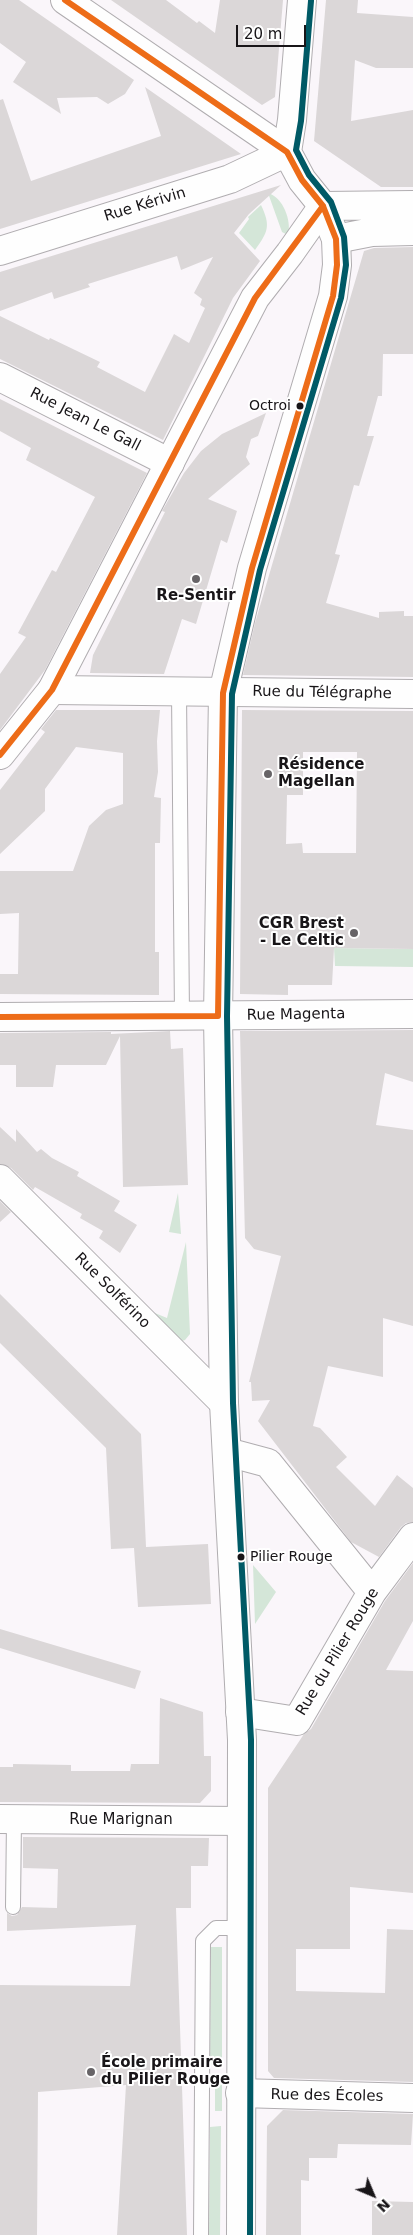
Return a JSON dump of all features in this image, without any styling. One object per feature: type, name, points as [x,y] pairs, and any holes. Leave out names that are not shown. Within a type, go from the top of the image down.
[{"type":"street","points":[[66,0],[287,152],[302,180],[323,206],[336,239],[337,265],[333,296],[252,568],[223,692],[218,1016],[224,1404],[240,1712],[241,2235]]},
{"type":"street","points":[[287,152],[292,120],[302,0]]},
{"type":"street","name":"Rue Kérivin","points":[[0,251],[230,179],[287,152]]},
{"type":"street","points":[[323,206],[413,205]]},
{"type":"street","points":[[2,751],[52,690],[255,298],[323,206]]},
{"type":"street","points":[[336,239],[372,232],[413,231]]},
{"type":"street","name":"Rue Jean Le Gall","points":[[0,377],[170,463]]},
{"type":"street","name":"Rue du Télégraphe","points":[[52,690],[413,694]]},
{"type":"street","name":"Rue Magenta","points":[[0,1017],[413,1014]]},
{"type":"street","name":"Rue Solférino","points":[[0,1179],[224,1404]]},
{"type":"street","points":[[227,1452],[268,1463],[372,1592]]},
{"type":"street","name":"Rue du Pilier Rouge","points":[[240,1712],[297,1721],[372,1592],[413,1537]]},
{"type":"street","name":"Rue Marignan","points":[[7,1819],[241,1821]]},
{"type":"street","name":"Rue des Écoles","points":[[240,2093],[413,2098]]},
{"type":"lane","points":[[179,692],[182,1016]]},
{"type":"lane","points":[[7,1819],[13,1907]]},
{"type":"lane","points":[[201,2235],[203,1941],[216,1928],[241,1928]]},
{"type":"green space","points":[[268,193],[278,199],[285,210],[289,223],[288,235],[282,232]]},
{"type":"green space","points":[[261,205],[266,218],[267,229],[255,250],[239,233],[249,219],[248,217]]},
{"type":"green space","points":[[334,948],[413,949],[413,967],[335,966]]},
{"type":"green space","points":[[178,1193],[181,1234],[169,1232]]},
{"type":"green space","points":[[186,1242],[190,1334],[185,1340],[179,1342],[150,1311],[167,1318]]},
{"type":"green space","points":[[253,1565],[276,1592],[255,1624]]},
{"type":"green space","points":[[211,1947],[222,1947],[222,2065],[210,2064]]},
{"type":"green space","points":[[215,2082],[222,2082],[222,2111],[215,2111]]},
{"type":"green space","points":[[221,2126],[220,2235],[209,2235],[210,2127]]},
{"type":"building","points":[[0,0],[19,0],[134,80],[125,94],[108,104],[97,97],[57,98],[61,114],[13,82],[26,62],[0,43]]},
{"type":"building","points":[[111,0],[166,0],[197,23],[199,21],[215,33],[220,0],[283,0],[275,97],[262,105]]},
{"type":"building","points":[[326,0],[358,0],[357,13],[413,17],[413,68],[376,68],[355,60],[351,121],[413,110],[413,187],[381,187],[314,141]]},
{"type":"building","points":[[145,87],[241,154],[0,229],[0,100],[3,99],[31,181],[161,136]]},
{"type":"building","points":[[281,185],[249,214],[234,233],[260,261],[233,298],[163,440],[0,359],[0,316],[100,362],[97,367],[145,392],[174,334],[189,343],[205,308],[200,305],[202,299],[194,293],[213,257],[181,270],[177,256],[88,284],[90,287],[54,299],[52,292],[0,311],[0,272]]},
{"type":"building","points":[[413,247],[413,354],[383,354],[382,396],[378,396],[367,436],[374,436],[359,486],[354,485],[335,554],[340,555],[326,603],[379,618],[379,612],[404,611],[404,616],[413,616],[413,677],[243,675],[255,623],[364,251],[374,248]]},
{"type":"building","points":[[0,399],[147,473],[45,670],[0,730],[0,674],[26,637],[18,633],[52,570],[56,572],[95,497],[26,460],[31,448],[0,431]]},
{"type":"building","points":[[266,413],[258,436],[251,439],[246,457],[250,464],[208,499],[237,511],[227,543],[221,540],[196,624],[182,619],[164,674],[90,673],[93,655],[165,512],[162,511],[184,473],[201,451],[222,434]]},
{"type":"building","points":[[56,710],[160,710],[157,741],[158,772],[154,797],[161,798],[160,843],[155,843],[155,952],[159,952],[159,995],[0,994],[0,974],[18,974],[19,913],[0,914],[0,871],[73,871],[89,826],[106,810],[123,804],[123,753],[76,747],[45,789],[45,811],[0,854],[0,790],[45,732],[41,729]]},
{"type":"building","points":[[242,710],[413,711],[413,949],[334,948],[332,985],[288,985],[288,995],[240,994]],"holes":[[[303,752],[357,752],[356,853],[303,853],[302,843],[286,844],[287,795],[303,795]]]},
{"type":"building","points":[[413,1030],[413,1082],[385,1073],[376,1125],[413,1130],[413,1326],[383,1318],[383,1377],[328,1366],[313,1426],[320,1428],[347,1457],[336,1467],[375,1506],[397,1475],[413,1488],[413,1522],[406,1523],[401,1527],[379,1557],[351,1542],[258,1421],[270,1400],[252,1401],[251,1382],[249,1382],[281,1256],[254,1249],[245,1238],[240,1031]]},
{"type":"building","points":[[170,1031],[171,1049],[183,1048],[188,1185],[123,1187],[120,1036],[106,1065],[56,1065],[53,1087],[16,1087],[16,1065],[0,1065],[0,1033],[111,1032],[111,1034]]},
{"type":"building","points":[[0,1127],[16,1142],[16,1129],[37,1152],[41,1149],[52,1158],[79,1172],[77,1176],[120,1201],[114,1211],[137,1225],[120,1253],[99,1238],[103,1231],[80,1218],[82,1214],[35,1187],[33,1190],[11,1168],[0,1164]]},
{"type":"building","points":[[0,1201],[11,1212],[0,1222]]},
{"type":"building","points":[[0,1294],[141,1434],[146,1547],[208,1544],[211,1604],[138,1607],[134,1548],[111,1549],[106,1448],[0,1343]]},
{"type":"building","points":[[413,1563],[413,1621],[386,1670],[413,1671],[413,1893],[350,1887],[350,1949],[296,1949],[296,1991],[385,1993],[387,1929],[413,1930],[413,2082],[274,2078],[268,2071],[268,1788],[304,1734],[311,1729],[385,1601]]},
{"type":"building","points":[[0,1629],[141,1671],[135,1689],[0,1648]]},
{"type":"building","points":[[160,1698],[203,1712],[204,1756],[211,1756],[211,1791],[200,1803],[0,1802],[0,1767],[13,1767],[13,1764],[71,1765],[71,1771],[130,1771],[131,1764],[159,1764]]},
{"type":"building","name":"École primaire du Pilier Rouge","points":[[23,1837],[209,1838],[208,1866],[191,1866],[191,1908],[176,1908],[187,2235],[117,2235],[126,2085],[38,2092],[37,2235],[0,2235],[0,1985],[130,1986],[136,1925],[7,1931],[7,1913],[12,1916],[17,1915],[22,1907],[57,1908],[58,1869],[23,1868]]},
{"type":"building","points":[[283,2110],[413,2114],[411,2145],[338,2144],[337,2158],[309,2158],[309,2181],[301,2180],[301,2235],[266,2235],[267,2126]]},
{"type":"building","points":[[372,2201],[413,2202],[413,2235],[372,2235]]},
{"type":"transit line","points":[[0,1017],[218,1016],[223,693],[252,568],[333,296],[337,265],[336,239],[323,206],[302,180],[287,152],[65,0]]},
{"type":"transit line","points":[[250,2235],[251,1740],[233,1403],[227,1016],[232,694],[260,570],[341,298],[346,265],[344,237],[331,202],[309,175],[296,150],[301,121],[311,1]]},
{"type":"transit line","points":[[0,755],[52,690],[255,298],[323,206]]},
{"type":"place","name":"Octroi","points":[[300,406]]},
{"type":"place","name":"Re-Sentir","points":[[196,579]]},
{"type":"place","name":"Résidence Magellan","points":[[268,774]]},
{"type":"place","name":"CGR Brest - Le Celtic","points":[[354,933]]},
{"type":"place","name":"Pilier Rouge","points":[[241,1557]]},
{"type":"place","name":"École primaire du Pilier Rouge","points":[[91,2072]]}]
